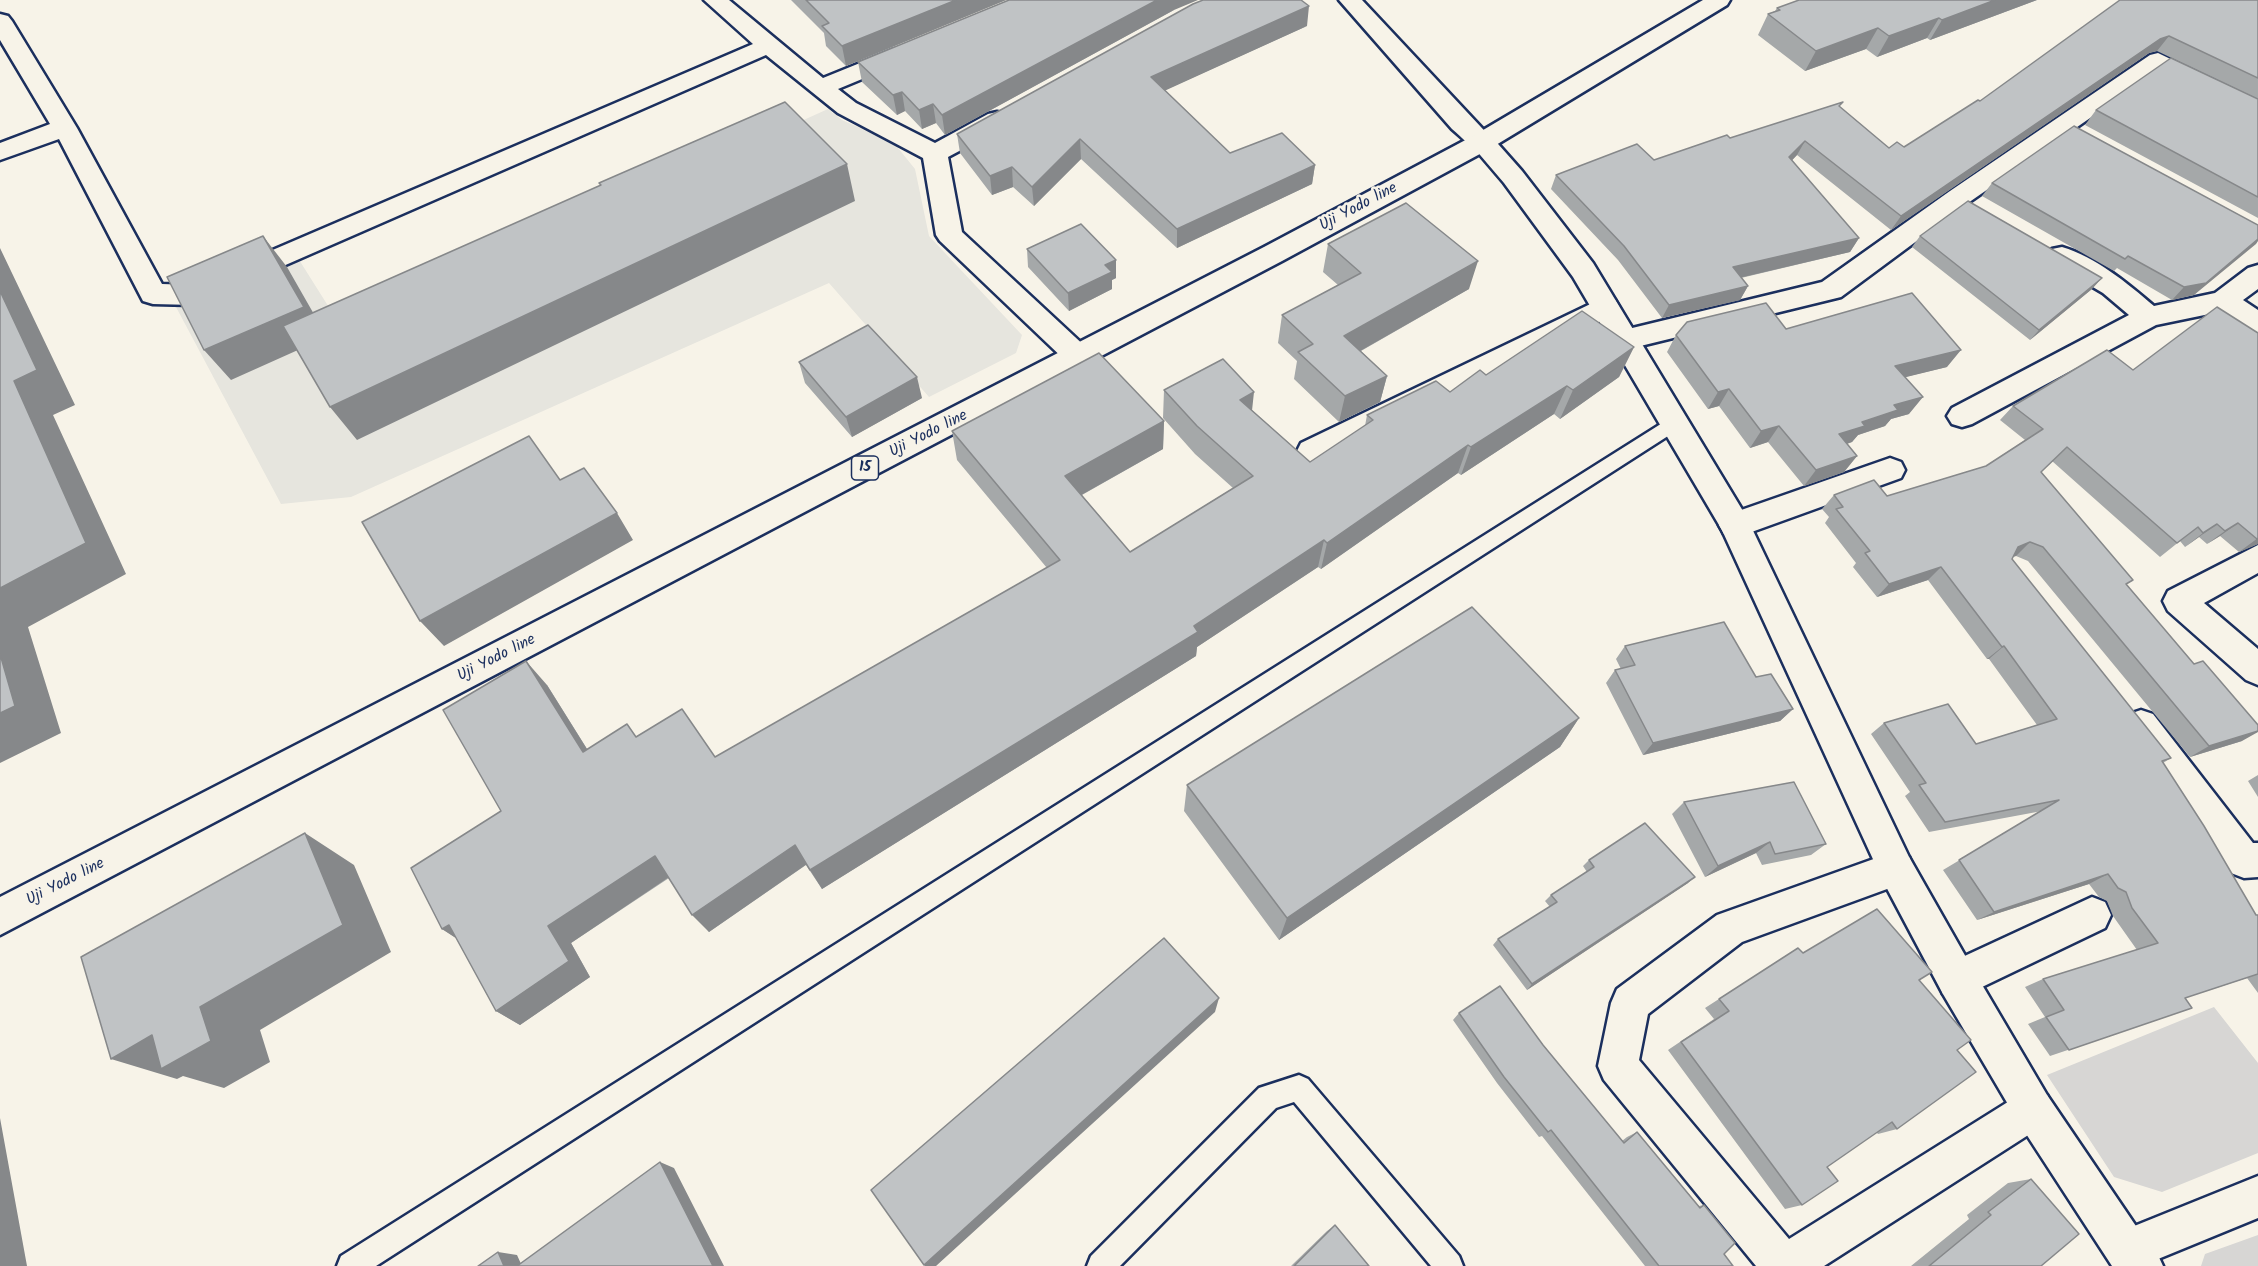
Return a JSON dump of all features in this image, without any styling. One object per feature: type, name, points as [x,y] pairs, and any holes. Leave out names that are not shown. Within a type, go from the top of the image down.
[{"type":"street","points":[[715,0],[847,108],[935,154]]},
{"type":"street","points":[[1350,0],[1513,177],[1576,260],[1735,525],[1896,869],[1957,980],[2033,1110],[2134,1258],[2258,1197]]},
{"type":"street","name":"Uji Yodo line","points":[[0,917],[1078,357],[1482,142],[1719,0]]},
{"type":"street","points":[[0,21],[65,128],[153,294],[194,294],[770,45]]},
{"type":"street","points":[[820,88],[915,49]]},
{"type":"street","points":[[1624,340],[1831,290],[1970,203],[2075,131],[2158,60],[2258,111]]},
{"type":"street","points":[[935,154],[1018,108]]},
{"type":"street","points":[[0,152],[65,128]]},
{"type":"street","points":[[935,154],[949,235],[1078,357]]},
{"type":"street","points":[[2042,245],[2114,286],[2149,317]]},
{"type":"street","points":[[1962,416],[2149,317],[2223,301],[2258,275]]},
{"type":"street","points":[[2223,301],[2258,323]]},
{"type":"street","points":[[1312,451],[1605,307]]},
{"type":"street","points":[[1735,525],[1890,470]]},
{"type":"street","points":[[2258,558],[2179,600],[2258,670]]},
{"type":"street","points":[[2120,699],[2244,861],[2258,860]]},
{"type":"street","points":[[1896,869],[1730,928],[1631,1003],[1618,1066],[1785,1266],[2033,1110]]},
{"type":"street","points":[[1957,980],[2092,915]]},
{"type":"lane","points":[[351,1266],[1675,422]]},
{"type":"lane","points":[[1101,1266],[1268,1097],[1299,1088],[1449,1266]]},
{"type":"shaded area","points":[[828,109],[842,120],[894,143],[915,169],[929,236],[1022,335],[1016,353],[929,397],[829,283],[351,497],[281,504],[176,307],[296,255],[342,328]]},
{"type":"shaded area","points":[[2214,1007],[2258,1063],[2258,1153],[2162,1192],[2114,1177],[2047,1075]]},
{"type":"shaded area","points":[[2258,1235],[2258,1266],[2201,1266],[2205,1254]]},
{"type":"building","points":[[806,0],[956,0],[842,46],[822,26],[829,23]]},
{"type":"building","points":[[1009,0],[1157,0],[942,115],[933,104],[919,110],[902,92],[893,95],[858,62]]},
{"type":"building","points":[[1203,0],[1301,0],[1309,6],[1151,77],[1230,153],[1282,133],[1315,165],[1177,229],[1080,139],[1032,187],[1012,167],[990,176],[957,134],[1193,4]]},
{"type":"building","points":[[1799,0],[1995,0],[1942,20],[1939,18],[1889,36],[1878,28],[1816,51],[1768,14]]},
{"type":"building","points":[[2120,0],[2258,0],[2258,78],[2169,36],[2160,39],[1901,216],[1805,141],[1789,157],[1859,238],[1733,267],[1748,286],[1669,305],[1624,246],[1556,175],[1637,144],[1654,160],[1727,135],[1730,138],[1843,102],[1839,106],[1889,148],[1897,142],[1904,147],[1978,100],[1980,101]]},
{"type":"building","points":[[2171,58],[2258,99],[2258,197],[2096,110]]},
{"type":"building","points":[[785,102],[847,164],[330,407],[283,326],[601,185],[599,183]]},
{"type":"building","points":[[2074,126],[2258,225],[2258,239],[2206,283],[2184,287],[2128,256],[2125,259],[1992,183]]},
{"type":"building","points":[[1968,201],[2102,278],[2039,330],[1920,236]]},
{"type":"building","points":[[1406,203],[1478,261],[1344,336],[1387,376],[1345,396],[1298,352],[1313,344],[1282,315],[1361,273],[1328,244]]},
{"type":"building","points":[[1081,224],[1116,260],[1105,265],[1112,272],[1068,293],[1027,249]]},
{"type":"building","points":[[263,236],[304,307],[204,350],[167,277]]},
{"type":"building","points":[[0,291],[37,370],[14,381],[86,543],[0,588]]},
{"type":"building","points":[[1912,293],[1961,350],[1895,366],[1923,397],[1894,405],[1898,410],[1862,422],[1865,426],[1839,434],[1857,456],[1816,470],[1779,426],[1761,431],[1729,389],[1718,392],[1676,335],[1687,322],[1766,303],[1786,329]]},
{"type":"building","points":[[2217,307],[2258,333],[2257,539],[2238,523],[2225,531],[2217,524],[2203,533],[2198,527],[2177,543],[2067,447],[2041,472],[2133,580],[2126,584],[2194,664],[2203,661],[2258,725],[2258,731],[2209,746],[2043,547],[2030,542],[2018,547],[2012,559],[2171,758],[2162,761],[2258,915],[2258,974],[2185,998],[2192,1008],[2069,1050],[2046,1017],[2064,1010],[2043,979],[2158,943],[2132,908],[2126,892],[2118,888],[2108,874],[1994,912],[1959,860],[2059,800],[1945,822],[1919,785],[1926,783],[1884,723],[1948,704],[1976,744],[2057,719],[2004,646],[2002,647],[1941,567],[1889,584],[1865,553],[1870,551],[1836,509],[1843,507],[1834,495],[1874,480],[1887,496],[1986,466],[2043,429],[2013,406],[2107,350],[2133,370]]},
{"type":"building","points":[[1582,311],[1634,347],[1573,390],[1567,386],[1471,447],[1468,445],[1327,543],[1324,540],[1194,626],[1198,632],[810,870],[795,845],[692,915],[655,856],[548,926],[569,961],[496,1011],[449,925],[442,929],[411,868],[501,811],[443,710],[526,661],[583,752],[627,724],[636,737],[682,709],[715,757],[1060,560],[952,431],[1099,353],[1164,421],[1065,476],[1130,552],[1253,476],[1197,426],[1164,390],[1223,359],[1254,392],[1240,400],[1310,462],[1373,420],[1367,415],[1436,381],[1450,392],[1480,370],[1486,375]]},
{"type":"building","points":[[868,325],[917,377],[846,417],[799,362]]},
{"type":"building","points":[[529,436],[560,480],[584,468],[617,513],[420,621],[362,522]]},
{"type":"building","points":[[1472,607],[1579,718],[1287,918],[1187,785]]},
{"type":"building","points":[[1724,622],[1756,677],[1771,674],[1793,709],[1653,743],[1615,670],[1635,665],[1625,646]]},
{"type":"building","points":[[0,654],[15,706],[0,713]]},
{"type":"building","points":[[1794,782],[1826,844],[1775,854],[1770,842],[1718,866],[1684,802]]},
{"type":"building","points":[[1645,823],[1695,877],[1532,984],[1498,939],[1557,902],[1551,895],[1594,867],[1589,860]]},
{"type":"building","points":[[305,833],[343,925],[200,1007],[211,1041],[161,1069],[152,1035],[111,1059],[81,957]]},
{"type":"building","points":[[1877,909],[1932,972],[1919,980],[1971,1040],[1957,1050],[1976,1072],[1897,1129],[1892,1122],[1827,1167],[1838,1181],[1802,1205],[1681,1042],[1729,1011],[1719,999],[1798,948],[1803,953]]},
{"type":"building","points":[[1164,938],[1219,998],[924,1265],[871,1190]]},
{"type":"building","points":[[1500,986],[1543,1045],[1624,1143],[1637,1132],[1700,1208],[1704,1205],[1735,1243],[1724,1254],[1733,1266],[1659,1266],[1551,1130],[1548,1132],[1504,1077],[1459,1013]]},
{"type":"building","points":[[660,1162],[713,1266],[517,1266]]},
{"type":"building","points":[[2031,1179],[2079,1234],[2041,1266],[1929,1266],[1991,1215],[1988,1212]]},
{"type":"building","points":[[1335,1225],[1369,1266],[1294,1266]]},
{"type":"building","points":[[498,1252],[504,1266],[478,1266]]}]
